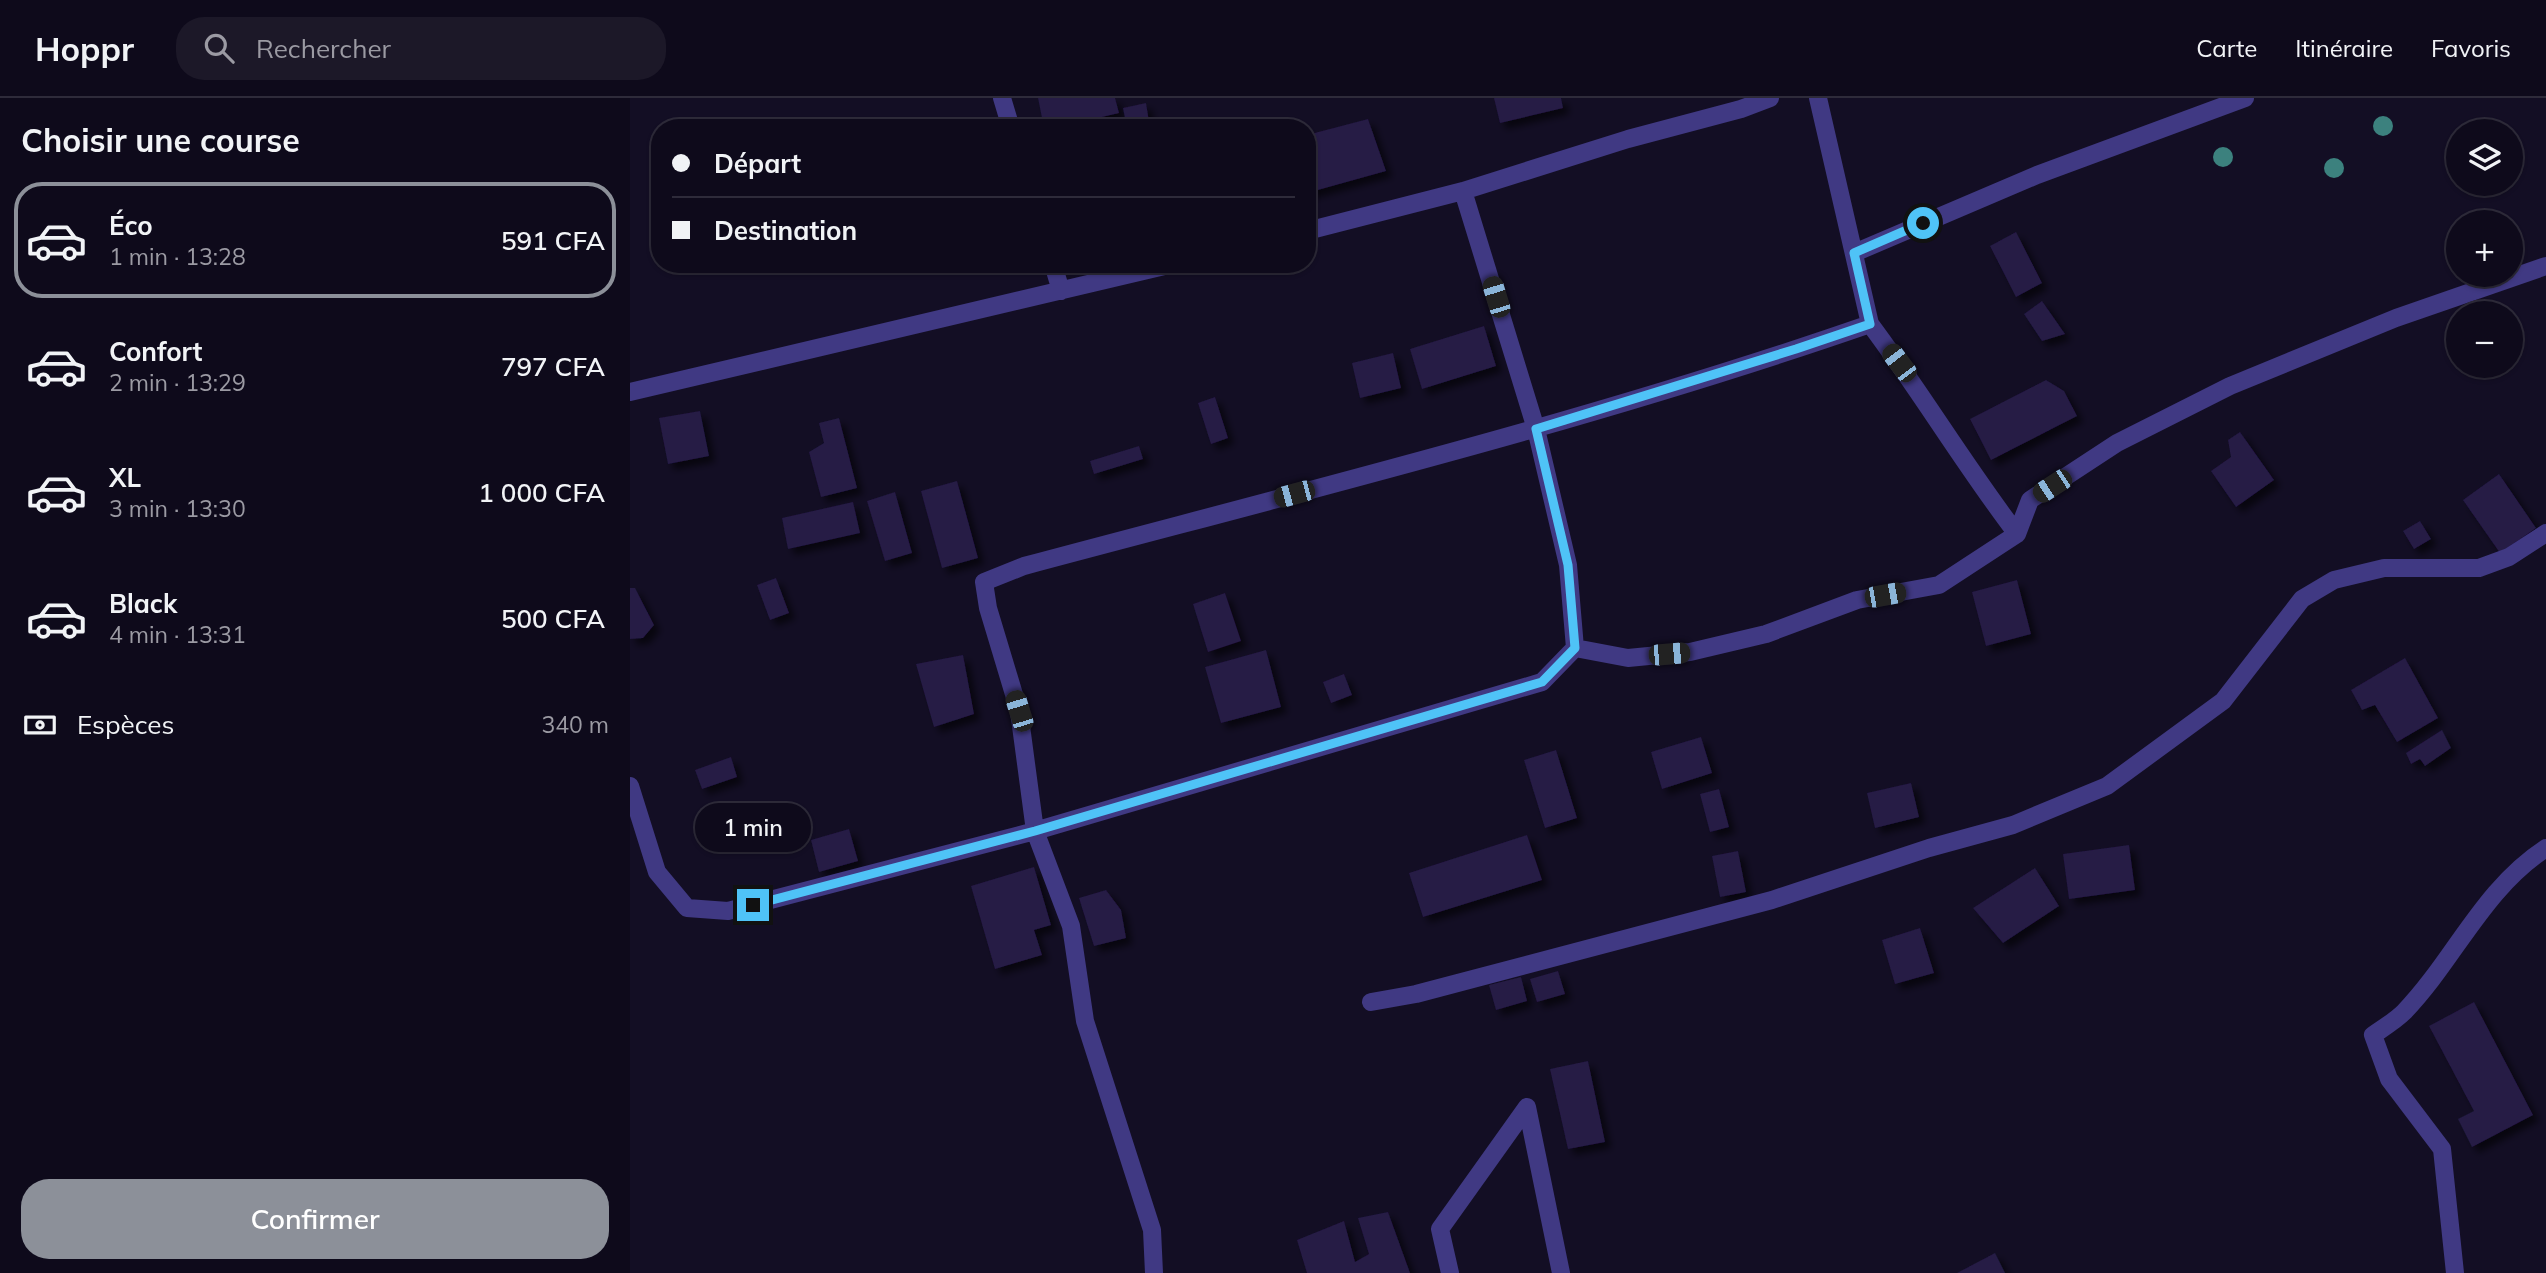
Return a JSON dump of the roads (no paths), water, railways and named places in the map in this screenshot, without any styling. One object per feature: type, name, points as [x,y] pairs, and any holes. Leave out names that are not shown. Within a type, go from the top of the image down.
[{"type":"street","points":[[1002,98],[1008,119]]},
{"type":"street","points":[[1316,229],[1463,191],[1628,139],[1741,109],[1770,98]]},
{"type":"street","points":[[1818,98],[1870,324],[1914,383],[1991,501],[2017,534]]},
{"type":"street","points":[[1854,253],[2038,175],[2245,98]]},
{"type":"street","points":[[630,786],[657,872],[687,908],[728,911],[1035,831],[1542,682],[1575,648],[1568,565],[1536,429],[1463,191]]},
{"type":"street","points":[[1575,648],[1628,658],[1690,652],[1766,634],[1857,600],[1939,585],[2017,534],[2030,500],[2117,443],[2230,386],[2383,323],[2546,266]]},
{"type":"street","points":[[1056,273],[1061,291]]},
{"type":"street","points":[[630,392],[1136,273]]},
{"type":"street","points":[[1154,1273],[1152,1230],[1085,1020],[1071,926],[1035,831],[1019,711],[988,608],[984,582],[1024,566],[1536,429],[1870,324]]},
{"type":"street","points":[[1371,1002],[1416,994],[1772,900],[1929,848],[2013,825],[2107,786],[2223,701],[2302,599],[2334,580],[2384,568],[2479,568],[2509,557],[2546,533]]},
{"type":"street","points":[[2455,1273],[2442,1149],[2389,1079],[2373,1035],[2402,1015],[2426,987],[2487,903],[2522,864],[2546,848]]},
{"type":"street","points":[[1450,1273],[1440,1229],[1527,1107],[1561,1273]]}]
